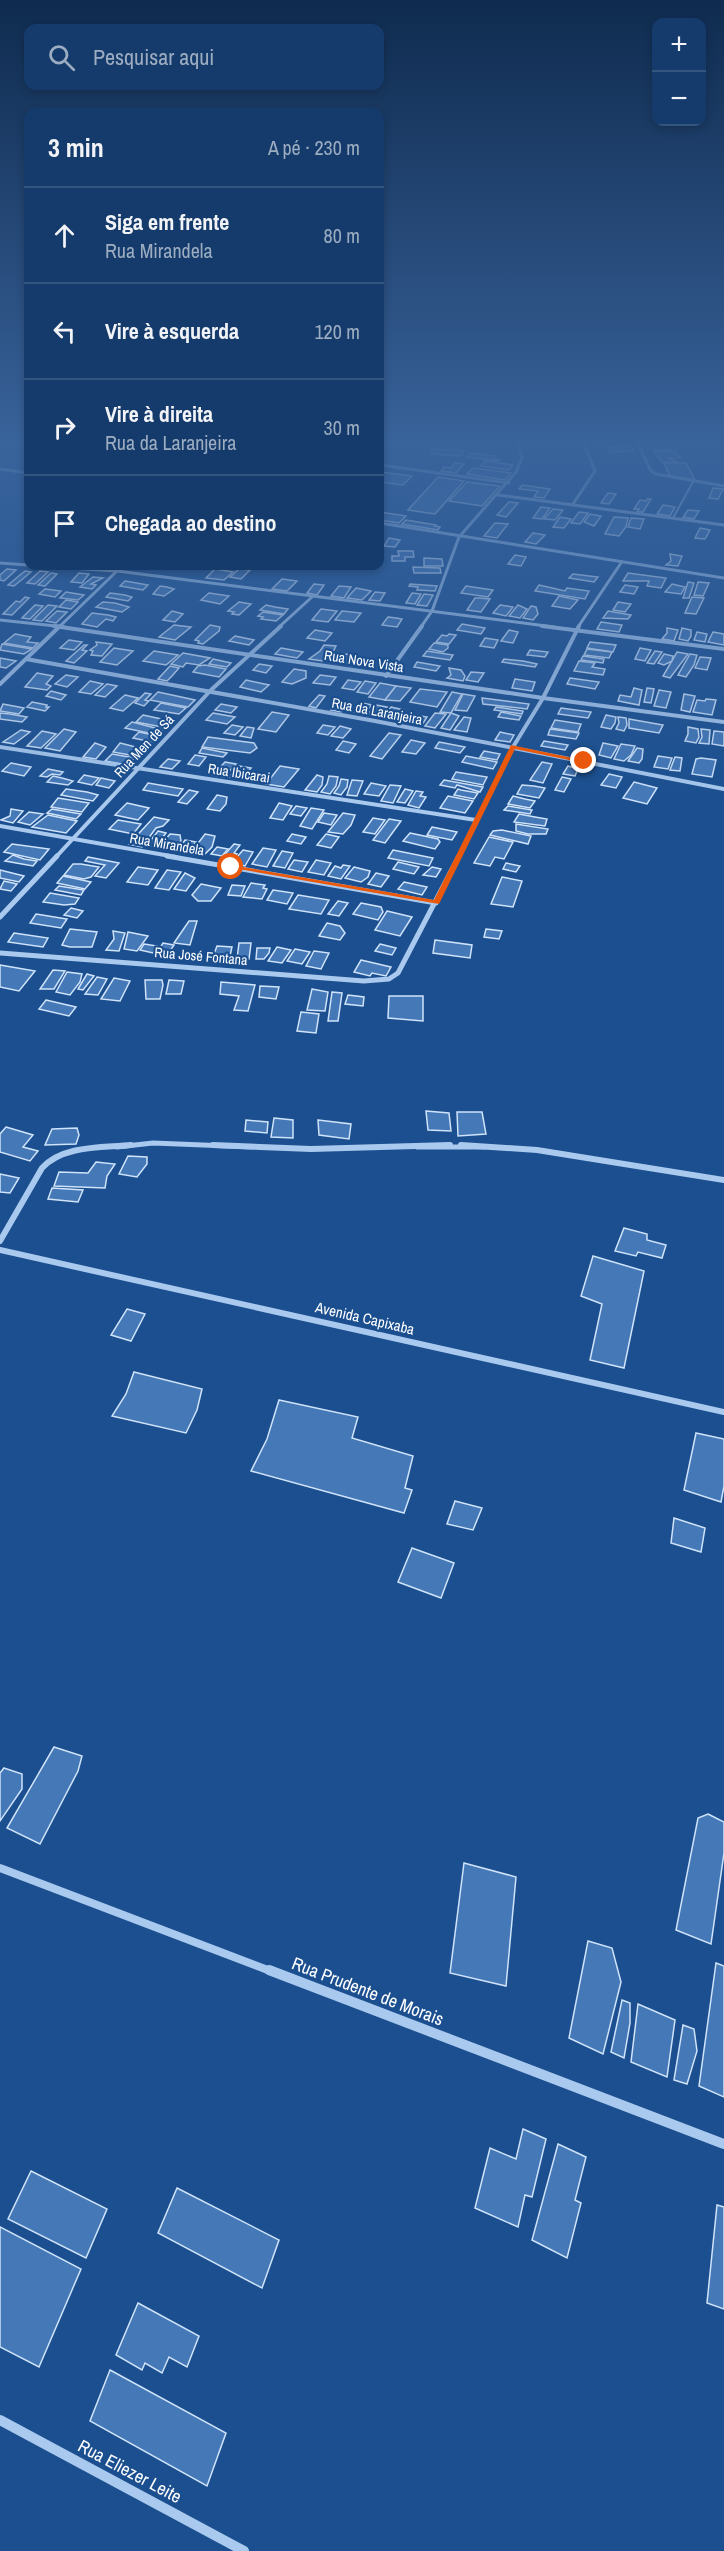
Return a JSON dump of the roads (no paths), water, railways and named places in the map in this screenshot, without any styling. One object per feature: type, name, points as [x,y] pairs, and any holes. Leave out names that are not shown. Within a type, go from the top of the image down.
[{"type":"street","points":[[1,563],[24,565]]},
{"type":"street","points":[[386,675],[432,611],[449,563]]},
{"type":"street","points":[[621,563],[724,578]]},
{"type":"street","points":[[436,903],[513,747],[543,698],[577,629],[621,563]]},
{"type":"street","points":[[90,570],[724,649]]},
{"type":"street","points":[[0,684],[117,572]]},
{"type":"street","name":"Rua Men de Sá","points":[[0,917],[210,690],[312,597]]},
{"type":"street","name":"Rua Nova Vista","points":[[0,620],[58,626],[543,698],[724,722]]},
{"type":"street","name":"Rua da Laranjeira","points":[[26,660],[210,690],[724,789]]},
{"type":"street","name":"Rua Ibicarai","points":[[0,747],[476,820]]},
{"type":"street","name":"Rua Mirandela","points":[[0,826],[436,903]]},
{"type":"street","name":"Rua José Fontana","points":[[0,952],[376,982],[389,979],[398,973],[436,903]]},
{"type":"street","points":[[0,1240],[42,1168],[51,1158],[80,1150],[153,1143],[311,1149],[467,1145],[537,1150],[724,1180]]},
{"type":"street","name":"Avenida Capixaba","points":[[0,1250],[724,1412]]},
{"type":"street","name":"Rua Prudente de Morais","points":[[0,1868],[724,2144]]},
{"type":"street","name":"Rua Eliezer Leite","points":[[0,2420],[244,2551]]}]
